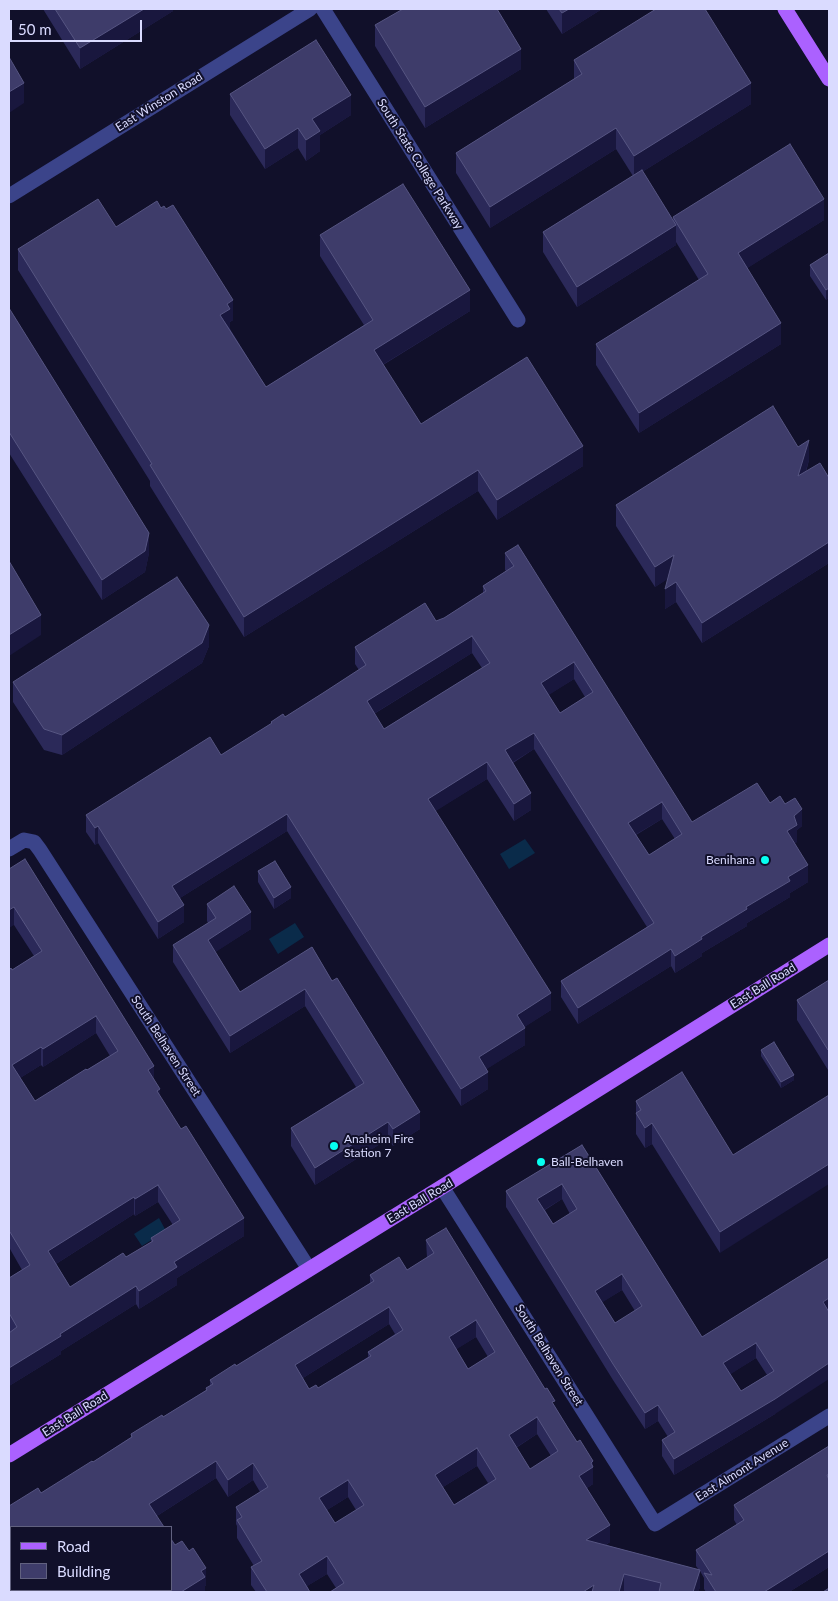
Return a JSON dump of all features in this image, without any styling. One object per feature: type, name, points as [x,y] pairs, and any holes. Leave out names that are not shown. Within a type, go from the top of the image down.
[{"type":"main road","points":[[785,9],[829,79]]},
{"type":"main road","name":"East Ball Road","points":[[9,1455],[829,945]]},
{"type":"street","name":"East Winston Road","points":[[9,196],[310,9]]},
{"type":"street","name":"South State College Parkway","points":[[323,9],[518,320]]},
{"type":"street","name":"South Belhaven Street","points":[[12,847],[24,840],[34,842],[40,850],[309,1269]]},
{"type":"street","name":"South Belhaven Street","points":[[442,1187],[655,1524]]},
{"type":"street","name":"East Almont Avenue","points":[[655,1524],[829,1416]]},
{"type":"water","points":[[525,839],[535,853],[509,869],[500,854]]},
{"type":"water","points":[[295,923],[304,937],[278,954],[269,939]]},
{"type":"water","points":[[159,1218],[166,1231],[142,1246],[134,1234]]},
{"type":"building","points":[[55,9],[144,9],[80,48]]},
{"type":"building","points":[[403,9],[497,9],[521,49],[425,107],[375,25]]},
{"type":"building","points":[[559,9],[569,9],[562,13]]},
{"type":"building","points":[[656,9],[705,9],[751,83],[634,156],[616,128],[490,207],[456,153],[582,74],[574,60]]},
{"type":"building","points":[[316,40],[351,95],[312,119],[320,131],[306,140],[298,128],[265,149],[230,94]]},
{"type":"building","points":[[9,57],[24,83],[9,92]]},
{"type":"building","points":[[790,144],[824,199],[738,253],[781,323],[639,413],[596,344],[708,274],[673,217]]},
{"type":"building","points":[[642,170],[676,225],[577,287],[543,232]]},
{"type":"building","points":[[403,184],[470,290],[374,350],[421,424],[527,357],[583,446],[497,500],[478,470],[244,617],[150,465],[152,464],[18,249],[98,199],[116,227],[157,201],[161,208],[164,206],[166,209],[173,205],[233,300],[227,304],[230,309],[220,315],[266,387],[373,320],[320,235]]},
{"type":"building","points":[[829,253],[829,288],[826,290],[810,265]]},
{"type":"building","points":[[9,308],[149,533],[145,551],[102,580],[9,432]]},
{"type":"building","points":[[773,406],[798,447],[809,440],[798,476],[820,463],[829,478],[829,542],[702,623],[676,582],[665,589],[674,555],[655,567],[616,505]]},
{"type":"building","points":[[518,545],[692,822],[757,783],[770,803],[780,796],[785,804],[795,798],[802,809],[794,816],[797,825],[787,831],[808,865],[788,877],[790,881],[746,907],[747,909],[701,937],[702,939],[675,956],[671,949],[578,1008],[561,981],[654,923],[534,733],[505,750],[531,793],[514,804],[487,762],[428,799],[551,993],[517,1015],[525,1028],[479,1057],[488,1072],[461,1089],[287,814],[172,886],[184,905],[158,922],[98,826],[95,828],[86,815],[210,737],[221,755],[283,714],[285,717],[366,665],[355,647],[425,603],[436,621],[444,618],[486,591],[483,586],[514,566],[505,553]],"holes":[[[472,636],[490,663],[384,729],[367,701]],[[574,662],[593,692],[560,713],[541,683]],[[662,802],[682,834],[649,855],[628,823]]]},
{"type":"building","points":[[9,561],[41,615],[9,635]]},
{"type":"building","points":[[177,577],[209,625],[202,643],[62,735],[44,729],[13,682]]},
{"type":"building","points":[[25,859],[154,1066],[148,1070],[160,1089],[157,1091],[181,1129],[186,1126],[244,1218],[174,1262],[177,1267],[139,1291],[136,1286],[9,1368],[9,1333],[17,1327],[9,1313],[9,1278],[30,1265],[9,1233],[9,970],[42,951],[14,907],[9,910],[9,869]],"holes":[[[96,1016],[118,1051],[35,1101],[12,1065],[41,1047],[43,1049]],[[158,1185],[180,1220],[151,1238],[153,1241],[126,1257],[123,1253],[70,1287],[48,1251],[134,1197],[135,1199]]]},
{"type":"building","points":[[275,861],[291,887],[274,898],[258,871]]},
{"type":"building","points":[[234,886],[251,912],[208,940],[240,992],[312,947],[332,981],[337,978],[420,1112],[393,1129],[388,1122],[315,1168],[291,1128],[364,1083],[305,989],[230,1036],[173,945],[216,918],[207,904]]},
{"type":"building","points":[[829,980],[829,1049],[828,1050],[797,1000]]},
{"type":"building","points":[[774,1042],[794,1075],[781,1082],[761,1050]]},
{"type":"building","points":[[682,1072],[733,1155],[829,1095],[829,1164],[720,1232],[652,1123],[645,1128],[636,1113],[641,1110],[636,1101]]},
{"type":"building","points":[[582,1145],[702,1337],[829,1258],[829,1298],[823,1302],[829,1312],[829,1363],[775,1399],[674,1459],[662,1440],[675,1432],[658,1405],[645,1413],[506,1191]],"holes":[[[562,1184],[577,1209],[553,1224],[537,1199]],[[622,1274],[642,1306],[615,1323],[595,1291]],[[756,1343],[774,1371],[741,1391],[723,1363]]]},
{"type":"building","points":[[446,1228],[545,1389],[547,1388],[555,1401],[552,1402],[568,1428],[577,1442],[580,1440],[593,1461],[591,1463],[593,1467],[579,1476],[610,1525],[586,1540],[700,1570],[693,1592],[659,1592],[661,1583],[624,1574],[619,1592],[592,1592],[594,1585],[583,1592],[330,1592],[344,1583],[327,1556],[299,1574],[310,1592],[267,1592],[251,1567],[262,1561],[237,1520],[242,1517],[236,1507],[268,1487],[253,1463],[228,1480],[216,1461],[149,1504],[163,1526],[10,1526],[10,1591],[31,1591],[9,1592],[9,1506],[38,1488],[41,1493],[132,1437],[131,1434],[207,1390],[206,1388],[213,1384],[210,1380],[374,1281],[370,1275],[399,1257],[407,1270],[434,1253],[426,1240]],"holes":[[[389,1307],[403,1330],[368,1352],[371,1356],[318,1388],[316,1385],[309,1389],[295,1365]],[[476,1320],[495,1352],[468,1369],[449,1337]],[[537,1417],[558,1451],[530,1469],[509,1435]],[[477,1448],[496,1479],[454,1505],[435,1475]],[[348,1480],[364,1505],[335,1523],[319,1498]]]},
{"type":"building","points":[[829,1446],[829,1474],[827,1475],[829,1480],[829,1551],[764,1592],[716,1592],[704,1573],[712,1575],[696,1550],[744,1520],[734,1505]]},
{"type":"building","points":[[172,1540],[175,1545],[182,1541],[189,1551],[193,1548],[206,1568],[201,1571],[205,1577],[181,1592],[74,1592],[172,1591]]},
{"type":"place","name":"Benihana","points":[[765,860]]},
{"type":"place","name":"Anaheim Fire Station 7","points":[[334,1146]]},
{"type":"place","name":"Ball-Belhaven","points":[[541,1162]]}]
